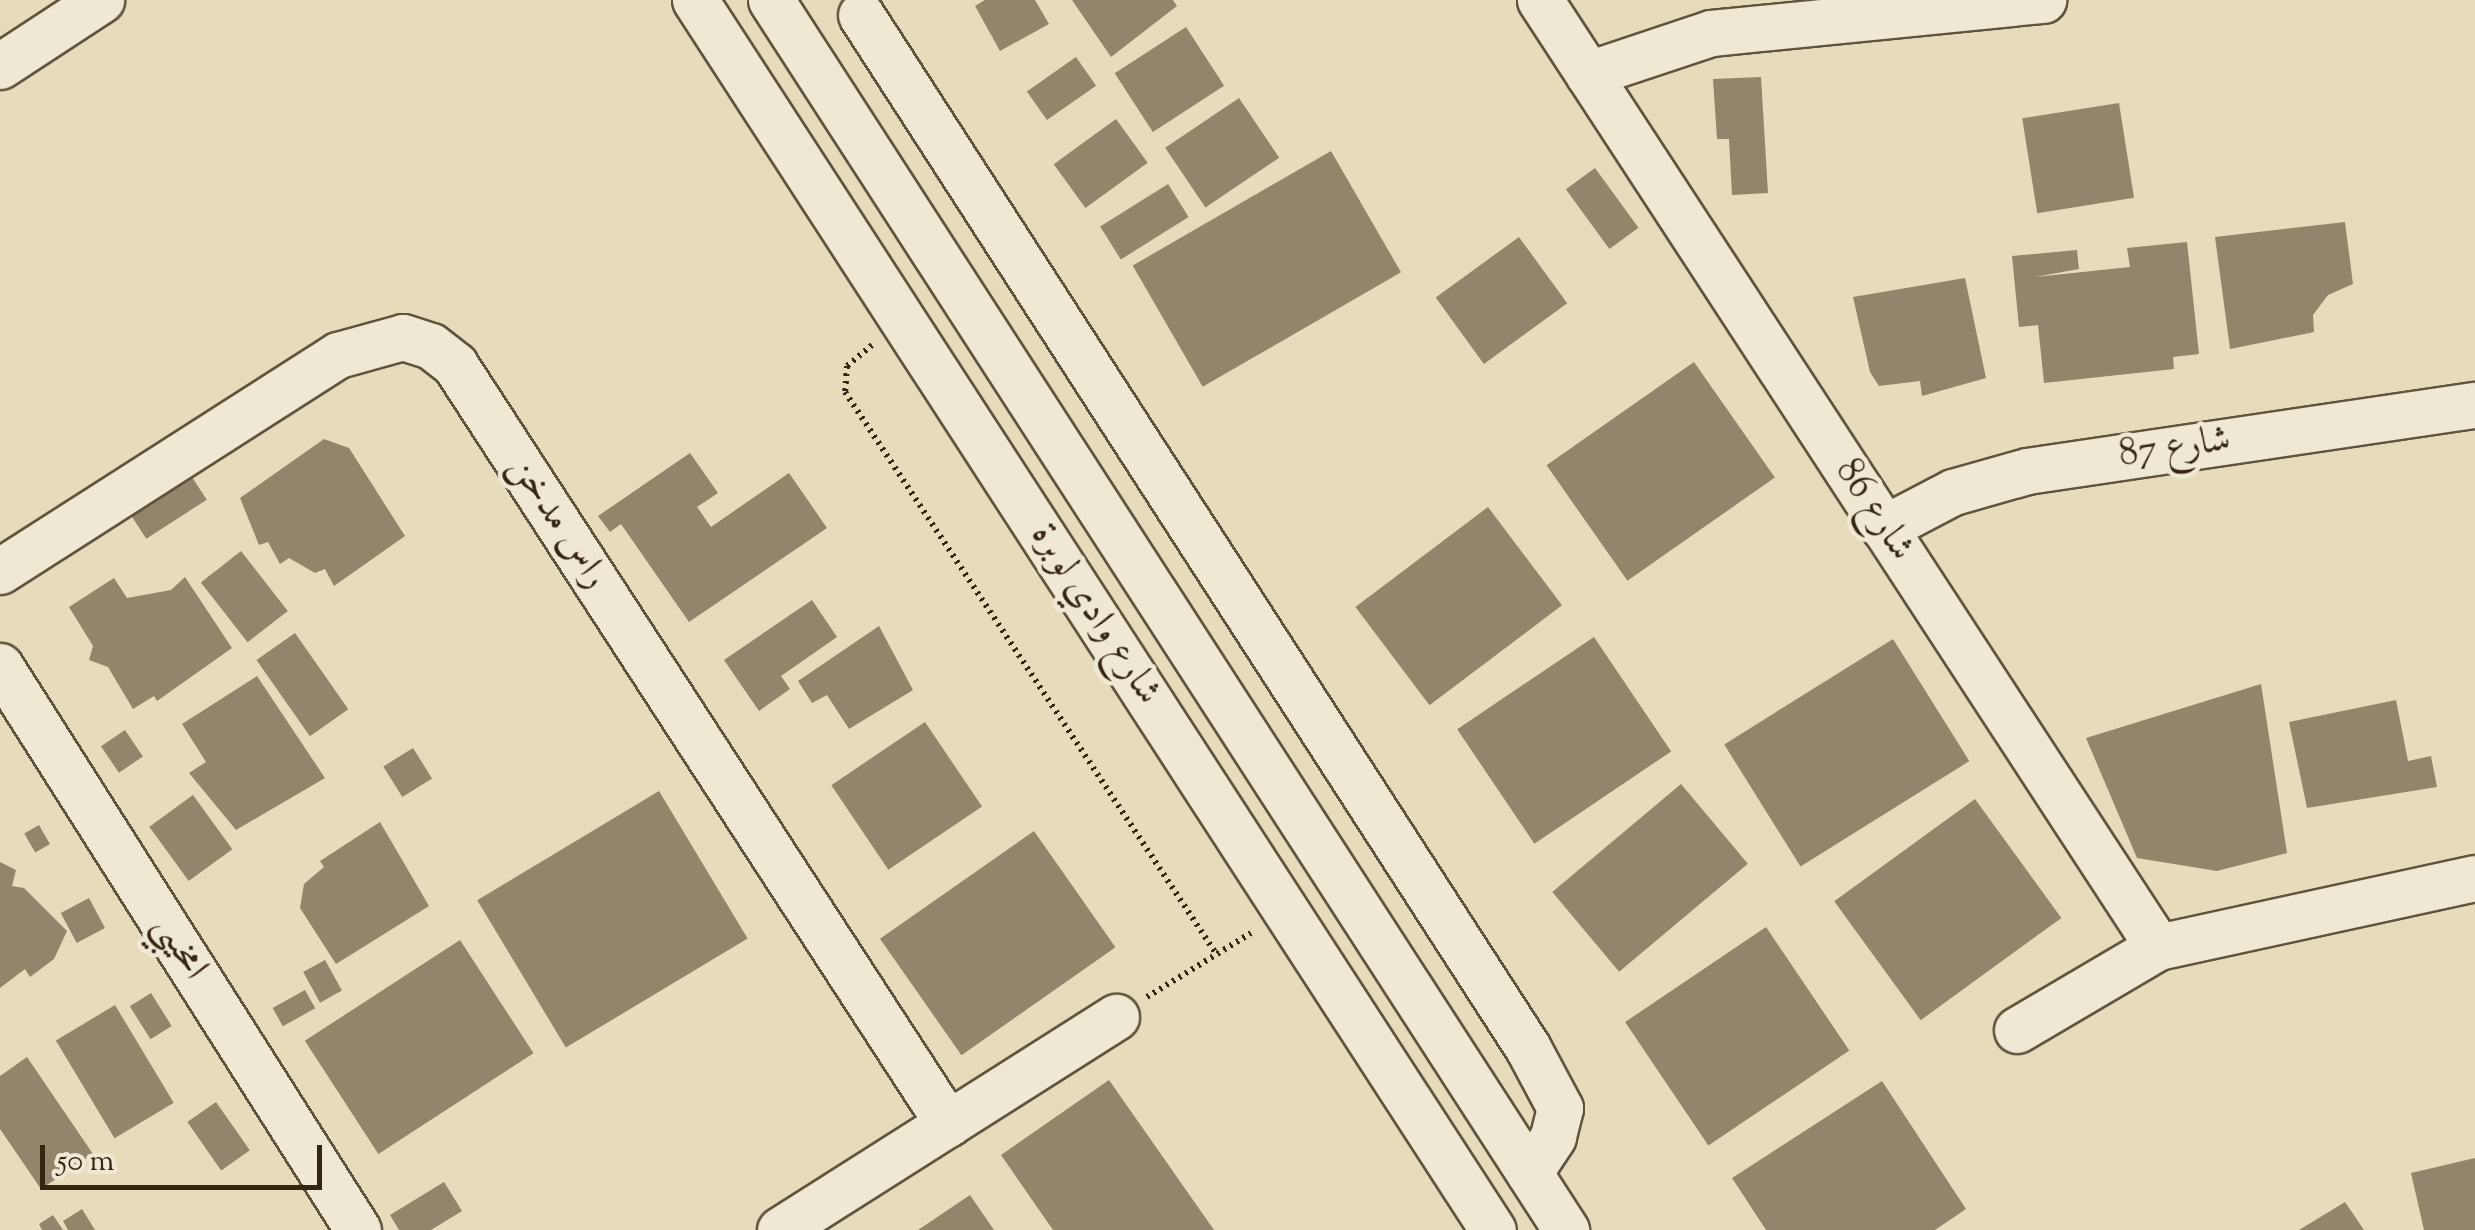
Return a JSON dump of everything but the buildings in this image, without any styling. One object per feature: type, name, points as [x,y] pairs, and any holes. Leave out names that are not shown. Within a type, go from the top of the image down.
[{"type":"street","points":[[0,66],[101,0]]},
{"type":"street","name":"شارع وادي لوبرة","points":[[696,0],[1493,1230]]},
{"type":"street","name":"شارع وادي لوبرة","points":[[771,0],[1566,1230]]},
{"type":"street","name":"شارع 86","points":[[1540,0],[2158,947]]},
{"type":"street","points":[[1588,74],[1712,33],[2043,0]]},
{"type":"street","points":[[861,15],[1528,1048],[1560,1108],[1552,1137],[1529,1173]]},
{"type":"street","name":"راس مدخن","points":[[0,570],[338,355],[404,337],[431,346],[455,365],[948,1124]]},
{"type":"street","name":"شارع 87","points":[[1884,528],[1953,492],[2026,471],[2475,405]]},
{"type":"street","name":"امخيبي","points":[[0,666],[358,1230]]},
{"type":"street","points":[[2017,1030],[2158,947],[2475,878]]},
{"type":"street","points":[[780,1230],[1116,1017]]},
{"type":"path","points":[[904,322],[854,358],[843,376],[845,392],[1217,954]]},
{"type":"path","points":[[1116,1017],[1286,911]]}]
